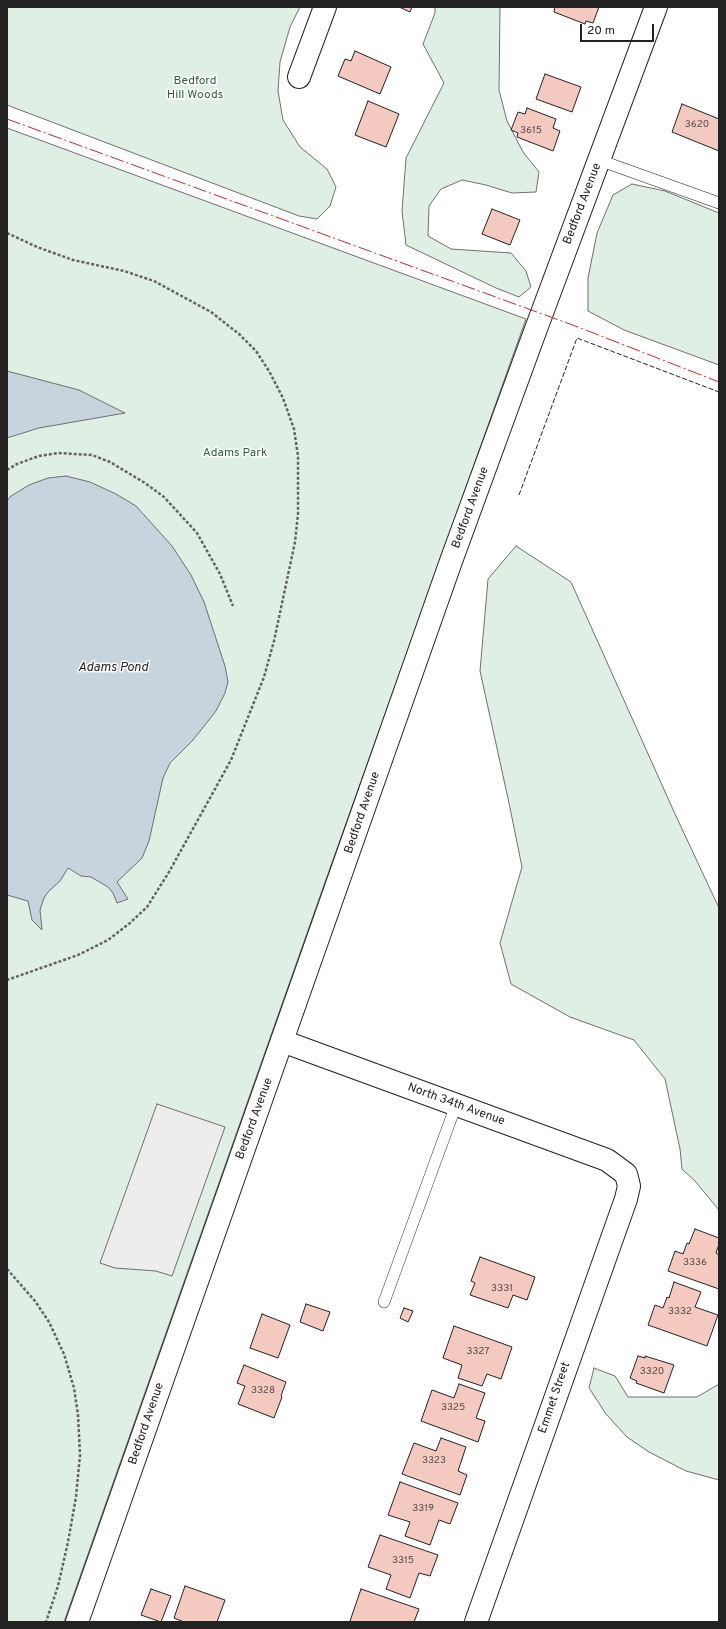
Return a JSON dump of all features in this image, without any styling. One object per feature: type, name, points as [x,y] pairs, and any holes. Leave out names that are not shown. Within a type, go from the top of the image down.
[{"type":"street","points":[[299,77],[325,7]]},
{"type":"street","name":"Bedford Avenue","points":[[77,1622],[450,564],[656,7]]},
{"type":"street","name":"North 34th Avenue","points":[[282,1042],[608,1160],[626,1174]]},
{"type":"street","name":"Emmet Street","points":[[476,1622],[626,1199],[629,1186],[626,1174]]},
{"type":"lane","points":[[599,160],[719,203]]},
{"type":"lane","points":[[384,1302],[456,1105]]},
{"type":"path","points":[[7,233],[37,247],[73,260],[124,271],[154,281],[210,312],[239,334],[256,351],[269,371],[283,398],[294,429],[298,456],[298,514],[295,542],[274,641],[264,677],[231,760],[166,878],[146,907],[130,923],[108,940],[78,955],[7,980]]},
{"type":"path","points":[[7,470],[17,464],[39,456],[58,453],[78,453],[92,455],[110,462],[145,483],[164,497],[197,533],[220,574],[232,606]]},
{"type":"path","points":[[7,1269],[35,1301],[49,1322],[64,1354],[74,1388],[78,1415],[80,1455],[76,1497],[58,1586],[46,1622]]},
{"type":"green space","name":"Bedford Hill Woods","points":[[7,7],[300,7],[290,27],[280,62],[278,91],[283,120],[300,147],[327,169],[336,187],[330,206],[317,219],[299,216],[7,105]]},
{"type":"green space","points":[[435,7],[500,7],[499,90],[507,121],[523,152],[539,172],[536,192],[512,193],[486,185],[462,180],[441,189],[429,206],[428,236],[451,249],[511,253],[526,271],[531,287],[519,297],[496,288],[406,245],[402,211],[406,158],[444,83],[423,44],[435,13]]},
{"type":"green space","name":"Adams Park","points":[[7,128],[526,319],[324,885],[64,1622],[7,1622]]},
{"type":"green space","points":[[632,184],[665,191],[719,213],[719,365],[624,330],[588,311],[588,278],[597,233],[613,195]]},
{"type":"green space","points":[[516,546],[571,582],[675,814],[719,908],[719,1210],[695,1181],[682,1169],[680,1149],[665,1079],[634,1040],[570,1017],[511,984],[500,943],[522,867],[480,671],[488,579]]},
{"type":"green space","points":[[594,1368],[615,1376],[628,1397],[697,1397],[719,1384],[719,1480],[686,1471],[649,1452],[627,1437],[606,1414],[589,1388]]},
{"type":"shaded area","points":[[157,1104],[225,1127],[172,1276],[156,1271],[115,1268],[100,1263]]},
{"type":"water","points":[[7,371],[79,390],[125,413],[39,428],[7,438]]},
{"type":"water","name":"Adams Pond","points":[[66,476],[90,482],[116,494],[136,506],[172,546],[191,575],[204,602],[225,666],[228,682],[225,693],[216,711],[193,740],[170,763],[163,778],[149,841],[142,858],[117,882],[128,899],[117,903],[113,893],[108,887],[91,877],[81,876],[68,868],[60,881],[44,898],[40,910],[42,930],[32,920],[28,901],[7,895],[7,501],[11,496],[29,485],[48,478]]},
{"type":"building","points":[[399,7],[412,7],[410,12]]},
{"type":"building","points":[[555,7],[599,7],[593,23],[586,21],[585,24],[554,12]]},
{"type":"building","points":[[355,51],[391,67],[380,94],[338,76],[345,59],[351,61]]},
{"type":"building","points":[[545,74],[581,87],[572,112],[536,99]]},
{"type":"building","points":[[368,101],[399,114],[386,147],[355,135]]},
{"type":"building","points":[[682,104],[719,119],[719,151],[672,132]]},
{"type":"building","points":[[527,108],[556,119],[553,128],[560,131],[553,151],[517,137],[518,133],[511,130],[518,112],[525,114]]},
{"type":"building","points":[[492,209],[520,220],[510,245],[482,234]]},
{"type":"building","points":[[695,1229],[719,1238],[716,1253],[719,1255],[719,1289],[668,1271],[675,1251],[683,1254]]},
{"type":"building","points":[[480,1257],[535,1277],[527,1300],[513,1295],[508,1308],[470,1295],[475,1283],[471,1281]]},
{"type":"building","points":[[674,1282],[701,1292],[695,1307],[718,1315],[707,1346],[648,1325],[655,1305],[663,1308],[667,1297],[669,1298]]},
{"type":"building","points":[[306,1304],[330,1312],[323,1331],[300,1322]]},
{"type":"building","points":[[404,1308],[413,1311],[408,1322],[400,1318]]},
{"type":"building","points":[[262,1314],[290,1325],[278,1358],[250,1348]]},
{"type":"building","points":[[454,1326],[512,1347],[501,1379],[487,1374],[482,1386],[458,1378],[462,1365],[443,1358]]},
{"type":"building","points":[[638,1356],[645,1358],[645,1356],[674,1365],[664,1393],[636,1383],[637,1381],[630,1378]]},
{"type":"building","points":[[244,1365],[286,1382],[274,1418],[238,1404],[245,1386],[237,1383]]},
{"type":"building","points":[[459,1384],[485,1393],[476,1418],[485,1421],[478,1442],[421,1421],[432,1390],[454,1398]]},
{"type":"building","points":[[441,1438],[466,1447],[458,1471],[467,1475],[460,1495],[402,1474],[414,1443],[436,1451]]},
{"type":"building","points":[[400,1482],[458,1503],[450,1524],[439,1520],[430,1545],[405,1536],[410,1522],[388,1515]]},
{"type":"building","points":[[380,1535],[438,1555],[430,1576],[419,1573],[410,1598],[386,1589],[391,1575],[368,1567]]},
{"type":"building","points":[[185,1586],[225,1600],[217,1622],[184,1622],[174,1618]]},
{"type":"building","points":[[151,1589],[171,1596],[161,1622],[141,1615]]},
{"type":"building","points":[[361,1589],[419,1609],[414,1622],[350,1621]]},
{"type":"fence","points":[[519,495],[577,338],[719,392]]},
{"type":"power","points":[[7,119],[578,327],[719,382]]}]
